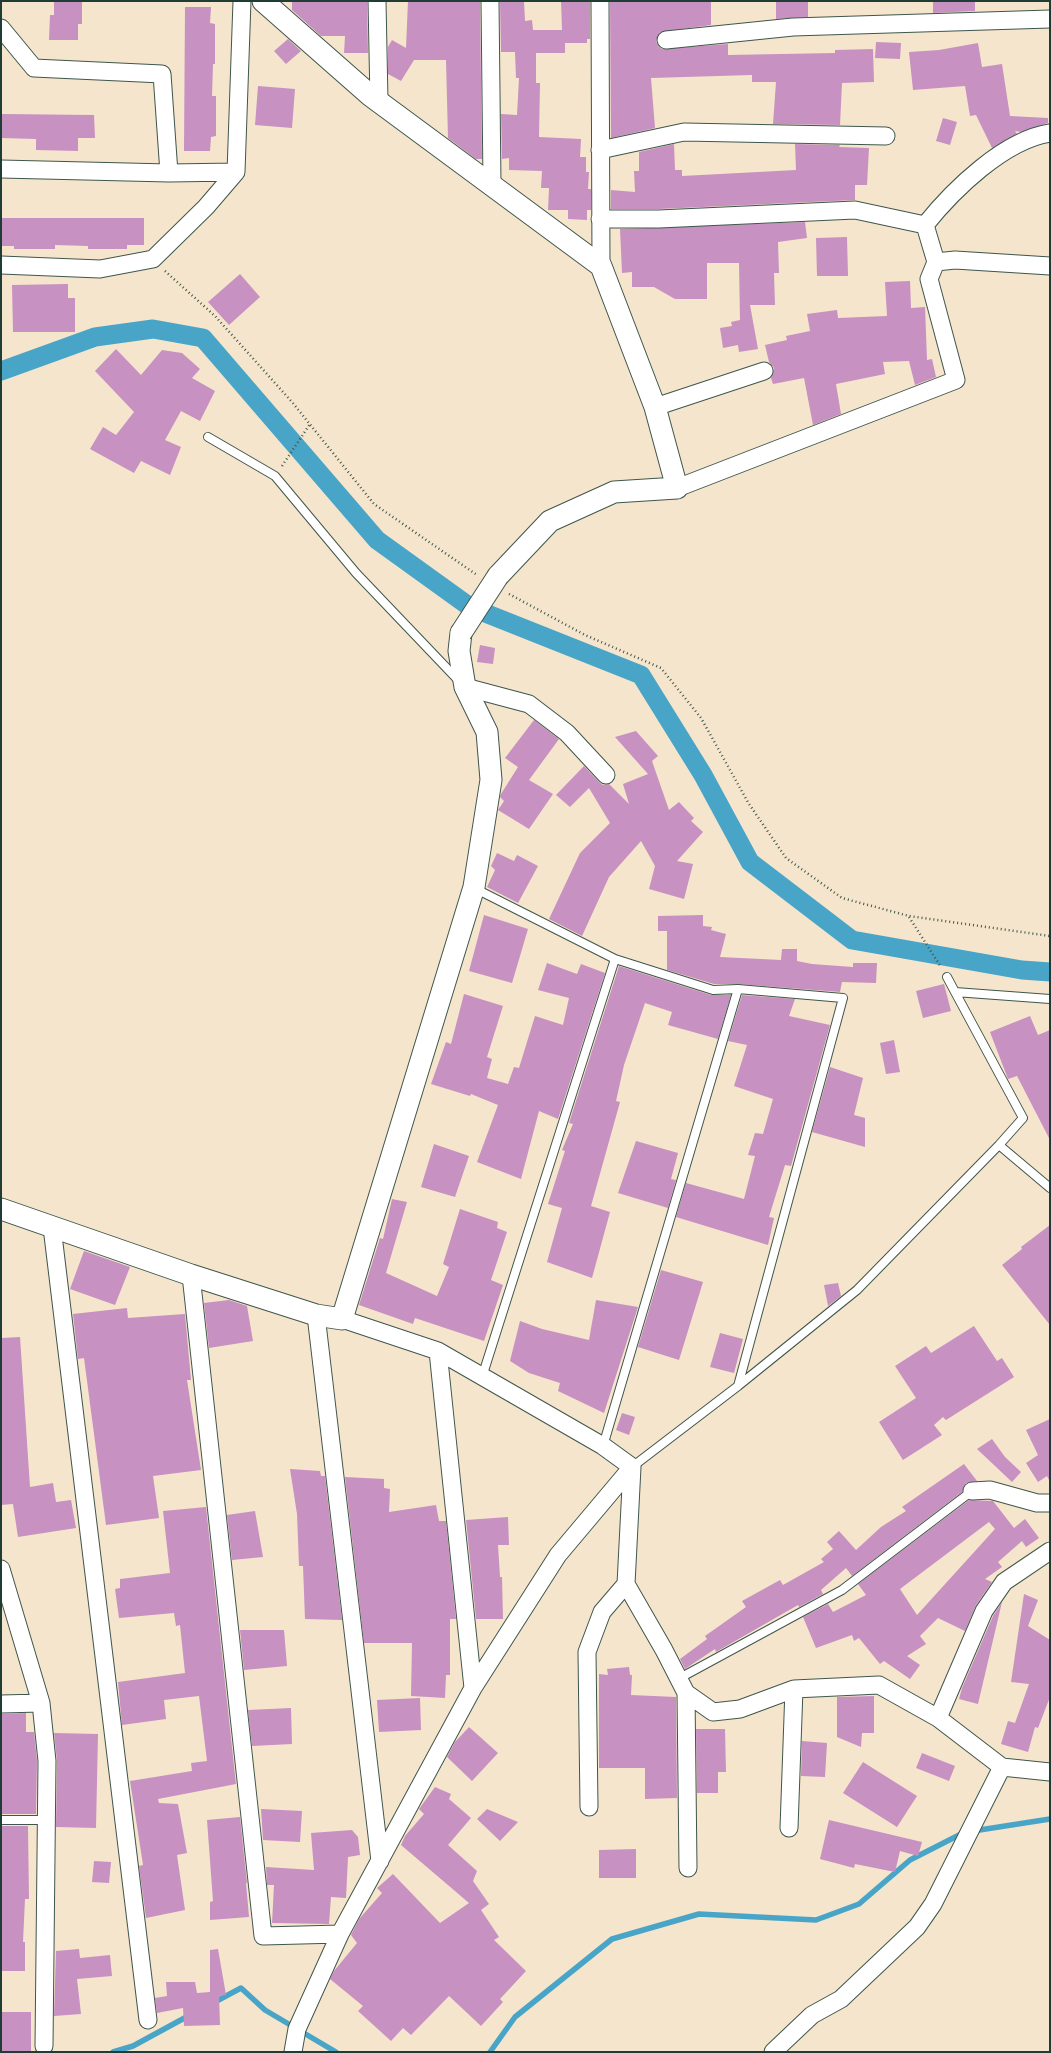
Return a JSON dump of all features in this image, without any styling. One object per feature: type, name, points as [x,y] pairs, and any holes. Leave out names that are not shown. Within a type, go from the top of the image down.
[{"type":"street","points":[[1,265],[100,269],[153,259],[206,207],[236,172],[242,1]]},
{"type":"street","points":[[263,1],[379,101],[601,266]]},
{"type":"street","points":[[377,1],[379,101]]},
{"type":"street","points":[[490,1],[492,185]]},
{"type":"street","points":[[600,1],[601,266],[655,407],[677,488]]},
{"type":"street","points":[[666,40],[793,27],[1050,19]]},
{"type":"street","points":[[1,28],[34,68],[162,74],[169,173]]},
{"type":"street","points":[[600,150],[684,132],[886,136]]},
{"type":"street","points":[[925,226],[944,201],[999,154],[1034,136],[1050,133]]},
{"type":"street","points":[[1,169],[169,173],[236,172]]},
{"type":"street","points":[[600,219],[659,219],[855,210],[925,226]]},
{"type":"street","points":[[342,1319],[474,887],[490,780],[487,732],[465,687],[459,651],[461,633],[493,581],[550,521],[614,492],[677,488],[956,380],[929,279],[936,262],[925,226]]},
{"type":"street","points":[[936,262],[955,260],[1050,266]]},
{"type":"street","points":[[655,407],[764,371]]},
{"type":"street","points":[[465,687],[529,704],[567,733],[606,775]]},
{"type":"street","points":[[1,1209],[191,1275],[316,1315],[342,1319],[438,1351],[482,1378],[603,1446],[632,1467]]},
{"type":"street","points":[[52,1227],[148,2020]]},
{"type":"street","points":[[191,1275],[263,1936],[340,1934]]},
{"type":"street","points":[[316,1315],[380,1861]]},
{"type":"street","points":[[438,1351],[474,1688]]},
{"type":"street","points":[[293,2052],[297,2029],[340,1934],[474,1688],[558,1555],[632,1467]]},
{"type":"street","points":[[632,1467],[626,1584],[664,1650],[682,1686],[713,1712],[740,1709],[794,1689],[879,1685],[938,1718],[1002,1767],[1050,1772]]},
{"type":"street","points":[[972,1491],[990,1490],[1037,1503],[1050,1503]]},
{"type":"street","points":[[938,1718],[984,1611],[1004,1582],[1050,1551]]},
{"type":"street","points":[[1,1569],[41,1703],[47,1761],[44,2046]]},
{"type":"street","points":[[589,1807],[587,1652],[602,1612],[626,1584]]},
{"type":"street","points":[[682,1686],[688,1868]]},
{"type":"street","points":[[789,1828],[794,1689]]},
{"type":"street","points":[[1,1704],[41,1703]]},
{"type":"street","points":[[773,2052],[812,2015],[841,1999],[917,1927],[933,1904],[1002,1767]]},
{"type":"lane","points":[[208,436],[275,476],[356,573],[465,687]]},
{"type":"lane","points":[[474,887],[615,959],[713,990],[738,989],[843,998],[738,1386]]},
{"type":"lane","points":[[482,1378],[615,959]]},
{"type":"lane","points":[[632,1467],[738,1386],[856,1290],[999,1145],[1023,1118],[947,976]]},
{"type":"lane","points":[[603,1446],[738,989]]},
{"type":"lane","points":[[956,992],[1050,999]]},
{"type":"lane","points":[[999,1145],[1050,1188]]},
{"type":"lane","points":[[682,1686],[842,1590],[972,1491]]},
{"type":"lane","points":[[1,1820],[46,1820]]},
{"type":"path","points":[[153,259],[215,316],[310,424],[374,504],[493,581],[585,635],[661,668],[701,718],[749,804],[786,858],[842,898],[909,916],[1050,936]]},
{"type":"path","points":[[275,476],[310,424]]},
{"type":"path","points":[[909,916],[947,976]]},
{"type":"building","points":[[54,1],[82,1],[82,24],[78,24],[78,40],[49,40],[50,15],[54,15]]},
{"type":"building","points":[[292,1],[367,1],[368,53],[344,53],[345,36],[321,36],[292,10]]},
{"type":"building","points":[[408,1],[480,1],[482,159],[476,159],[448,138],[446,60],[414,60],[401,81],[388,74],[388,47],[392,40],[406,48]]},
{"type":"building","points":[[500,1],[524,1],[525,21],[532,20],[533,30],[562,30],[561,1],[590,1],[590,39],[587,39],[587,43],[565,43],[565,53],[536,53],[536,83],[540,83],[539,137],[581,139],[580,157],[586,157],[586,172],[589,172],[588,189],[591,189],[591,210],[587,210],[587,220],[568,219],[568,210],[548,210],[549,188],[541,188],[542,171],[509,170],[509,158],[502,159],[501,114],[517,115],[519,78],[516,78],[515,52],[501,52]]},
{"type":"building","points":[[610,1],[711,1],[711,25],[660,32],[656,41],[658,46],[662,49],[728,44],[728,55],[835,53],[835,50],[873,49],[874,82],[842,83],[840,125],[773,124],[776,82],[752,82],[752,75],[651,78],[655,128],[611,138]]},
{"type":"building","points":[[776,1],[808,1],[808,17],[776,19]]},
{"type":"building","points":[[933,1],[975,1],[975,11],[933,13]]},
{"type":"building","points":[[185,7],[211,7],[210,23],[215,24],[215,64],[213,64],[212,96],[216,96],[216,136],[211,137],[210,151],[184,151]]},
{"type":"building","points":[[288,39],[301,51],[286,64],[274,51]]},
{"type":"building","points":[[876,42],[901,43],[900,59],[875,58]]},
{"type":"building","points":[[978,43],[982,67],[1002,64],[1010,116],[1048,118],[1048,123],[1021,132],[1015,131],[1017,134],[992,148],[976,115],[970,116],[965,86],[913,90],[909,52],[939,50]]},
{"type":"building","points":[[258,86],[295,89],[292,128],[255,125]]},
{"type":"building","points":[[1,114],[94,115],[95,138],[78,138],[78,151],[36,150],[36,139],[1,138]]},
{"type":"building","points":[[943,118],[957,122],[950,145],[936,141]]},
{"type":"building","points":[[674,144],[675,170],[682,170],[682,176],[796,170],[795,144],[840,145],[839,147],[869,148],[867,185],[855,185],[855,200],[659,209],[611,209],[611,190],[635,192],[634,171],[639,171],[639,152]]},
{"type":"building","points":[[1,218],[144,218],[144,245],[127,245],[127,249],[88,249],[88,246],[55,245],[55,249],[14,249],[14,246],[1,246]]},
{"type":"building","points":[[805,222],[807,238],[778,242],[779,273],[774,273],[775,305],[750,305],[758,349],[739,352],[738,345],[723,348],[720,328],[732,326],[731,322],[740,320],[739,263],[707,263],[707,299],[675,299],[654,287],[632,287],[632,272],[622,273],[620,229]]},
{"type":"building","points":[[847,237],[848,276],[817,276],[816,238]]},
{"type":"building","points":[[240,274],[260,297],[229,325],[208,302]]},
{"type":"building","points":[[910,281],[911,308],[925,307],[927,360],[932,359],[936,377],[915,385],[909,361],[883,362],[885,374],[836,384],[841,414],[813,425],[804,378],[773,384],[771,378],[774,368],[769,362],[765,345],[787,340],[786,336],[810,331],[807,314],[837,310],[838,318],[887,316],[885,282]]},
{"type":"building","points":[[68,284],[68,298],[75,298],[75,332],[13,332],[12,285]]},
{"type":"building","points":[[116,349],[141,375],[162,350],[182,353],[200,369],[192,378],[215,391],[200,421],[181,411],[165,440],[181,447],[170,475],[141,461],[134,473],[90,449],[103,427],[116,435],[134,412],[95,371]]},
{"type":"building","points":[[480,645],[495,648],[493,664],[477,662]]},
{"type":"building","points":[[534,720],[559,739],[529,780],[553,794],[529,829],[498,810],[504,801],[500,797],[501,794],[518,767],[505,758]]},
{"type":"building","points":[[636,731],[658,756],[652,761],[669,810],[679,802],[694,818],[691,821],[703,832],[677,861],[693,864],[684,899],[649,889],[655,866],[641,841],[609,877],[582,936],[549,919],[580,853],[610,823],[589,788],[570,807],[556,795],[584,766],[599,782],[603,785],[609,784],[629,804],[623,784],[648,774],[615,737]]},
{"type":"building","points":[[497,853],[514,861],[517,855],[538,866],[518,903],[487,887],[495,870],[491,866]]},
{"type":"building","points":[[484,915],[528,929],[512,983],[469,971]]},
{"type":"building","points":[[703,915],[703,926],[712,927],[711,930],[726,934],[720,957],[781,960],[782,949],[797,949],[797,961],[812,964],[853,967],[853,963],[877,963],[876,983],[842,982],[840,992],[738,984],[714,984],[667,970],[667,931],[658,931],[658,916]]},
{"type":"building","points":[[547,963],[577,974],[581,964],[605,973],[558,1119],[539,1111],[521,1179],[477,1162],[498,1105],[471,1094],[470,1096],[431,1084],[446,1042],[451,1044],[464,994],[503,1006],[487,1057],[492,1059],[487,1078],[508,1084],[514,1067],[519,1068],[535,1016],[563,1025],[569,998],[538,990]]},
{"type":"building","points":[[619,966],[711,995],[731,995],[718,1039],[668,1025],[672,1012],[645,1003],[624,1065],[616,1101],[620,1102],[591,1206],[610,1212],[592,1278],[547,1262],[562,1208],[548,1204],[565,1151],[562,1150],[573,1124],[569,1123]]},
{"type":"building","points":[[944,984],[951,1011],[923,1018],[916,991]]},
{"type":"building","points":[[742,995],[795,999],[789,1016],[830,1025],[791,1166],[785,1165],[769,1217],[774,1218],[768,1245],[676,1217],[686,1183],[744,1199],[755,1156],[748,1155],[755,1133],[763,1134],[773,1099],[734,1086],[747,1045],[728,1041]]},
{"type":"building","points":[[1030,1016],[1038,1035],[1050,1030],[1050,1140],[1017,1076],[1008,1079],[990,1032]]},
{"type":"building","points":[[894,1040],[900,1072],[886,1074],[880,1043]]},
{"type":"building","points":[[830,1067],[863,1078],[854,1115],[865,1118],[865,1147],[812,1132]]},
{"type":"building","points":[[636,1141],[678,1153],[671,1179],[676,1180],[668,1208],[618,1193]]},
{"type":"building","points":[[434,1144],[469,1156],[455,1197],[421,1187]]},
{"type":"building","points":[[392,1199],[407,1202],[386,1273],[437,1296],[449,1267],[443,1264],[460,1209],[498,1222],[497,1228],[507,1232],[491,1280],[503,1285],[484,1341],[415,1318],[413,1324],[359,1305],[380,1238],[383,1239]]},
{"type":"building","points":[[1050,1225],[1050,1325],[1002,1265],[1022,1249],[1021,1247]]},
{"type":"building","points":[[84,1251],[130,1267],[115,1305],[70,1289]]},
{"type":"building","points":[[661,1270],[703,1282],[679,1360],[638,1347]]},
{"type":"building","points":[[838,1283],[841,1296],[828,1306],[824,1285]]},
{"type":"building","points":[[229,1300],[247,1306],[253,1341],[209,1348],[204,1303]]},
{"type":"building","points":[[596,1300],[638,1307],[604,1413],[558,1391],[560,1383],[529,1373],[510,1361],[520,1321],[542,1329],[589,1340]]},
{"type":"building","points":[[127,1308],[128,1318],[185,1314],[191,1380],[187,1380],[201,1470],[153,1476],[159,1518],[106,1525],[84,1358],[78,1359],[73,1314]]},
{"type":"building","points":[[974,1326],[997,1361],[1002,1358],[1014,1377],[946,1420],[943,1417],[934,1425],[942,1435],[903,1460],[879,1422],[916,1398],[895,1366],[926,1346],[931,1353]]},
{"type":"building","points":[[720,1333],[743,1339],[734,1373],[710,1367]]},
{"type":"building","points":[[20,1337],[30,1487],[53,1483],[56,1502],[71,1500],[76,1528],[18,1537],[13,1504],[1,1505],[1,1338]]},
{"type":"building","points":[[622,1413],[635,1417],[629,1435],[616,1430]]},
{"type":"building","points":[[1050,1419],[1050,1482],[1047,1476],[1038,1482],[1026,1463],[1038,1455],[1026,1430]]},
{"type":"building","points":[[992,1439],[1005,1457],[1021,1472],[1012,1482],[977,1449]]},
{"type":"building","points":[[964,1464],[977,1481],[966,1483],[962,1492],[852,1576],[846,1568],[821,1590],[823,1594],[799,1607],[798,1605],[716,1652],[715,1649],[685,1669],[680,1659],[707,1639],[705,1636],[746,1607],[742,1601],[780,1580],[783,1585],[824,1562],[821,1559],[833,1549],[827,1542],[839,1531],[856,1550],[881,1527],[906,1511],[902,1507]]},
{"type":"building","points":[[290,1469],[320,1471],[321,1476],[325,1476],[342,1620],[305,1619],[303,1566],[299,1566],[297,1514]]},
{"type":"building","points":[[345,1477],[384,1479],[384,1488],[390,1489],[389,1512],[436,1505],[439,1521],[446,1521],[456,1619],[450,1619],[450,1675],[446,1675],[445,1698],[411,1696],[412,1643],[364,1643]]},
{"type":"building","points":[[969,1500],[993,1501],[1014,1528],[1025,1519],[1039,1538],[1026,1547],[1022,1541],[998,1562],[1002,1567],[985,1579],[992,1582],[976,1605],[965,1631],[938,1618],[920,1636],[926,1644],[907,1656],[920,1665],[910,1679],[884,1661],[880,1664],[859,1638],[854,1641],[852,1635],[816,1648],[803,1617],[828,1604],[833,1612],[866,1595],[858,1584]],"holes":[[[989,1522],[995,1529],[917,1615],[900,1589]]]},
{"type":"building","points":[[206,1507],[236,1784],[158,1799],[159,1803],[178,1804],[187,1853],[177,1855],[185,1910],[146,1918],[139,1866],[143,1865],[130,1781],[192,1771],[191,1763],[207,1761],[199,1696],[164,1700],[166,1719],[122,1725],[118,1682],[185,1673],[180,1625],[176,1626],[174,1613],[119,1618],[115,1589],[120,1588],[120,1579],[170,1573],[163,1511]]},
{"type":"building","points":[[255,1511],[263,1557],[232,1560],[227,1515]]},
{"type":"building","points":[[508,1517],[509,1545],[498,1545],[500,1577],[502,1577],[503,1619],[476,1619],[466,1520]]},
{"type":"building","points":[[1024,1594],[1038,1600],[1028,1626],[1050,1640],[1050,1697],[1038,1728],[1035,1727],[1028,1752],[1001,1744],[1008,1721],[1015,1723],[1029,1684],[1011,1682]]},
{"type":"building","points":[[1002,1602],[978,1704],[959,1699],[962,1688],[993,1616]]},
{"type":"building","points":[[240,1630],[284,1630],[287,1666],[244,1670]]},
{"type":"building","points":[[629,1667],[630,1675],[632,1675],[631,1695],[676,1697],[677,1798],[645,1799],[645,1768],[599,1768],[599,1674],[608,1675],[607,1669]]},
{"type":"building","points":[[874,1696],[874,1733],[862,1733],[861,1747],[837,1737],[837,1697]]},
{"type":"building","points":[[420,1698],[421,1730],[379,1732],[377,1700]]},
{"type":"building","points":[[291,1708],[292,1744],[252,1746],[248,1710]]},
{"type":"building","points":[[26,1713],[26,1732],[34,1732],[37,1761],[36,1814],[1,1814],[1,1714]]},
{"type":"building","points":[[469,1727],[498,1753],[472,1781],[447,1757],[455,1742]]},
{"type":"building","points":[[696,1729],[725,1729],[726,1772],[718,1772],[718,1793],[697,1793]]},
{"type":"building","points":[[54,1733],[98,1734],[96,1828],[56,1827],[57,1761]]},
{"type":"building","points":[[802,1741],[827,1743],[825,1777],[801,1776]]},
{"type":"building","points":[[922,1753],[955,1766],[949,1781],[916,1768]]},
{"type":"building","points":[[863,1762],[917,1796],[897,1827],[843,1793]]},
{"type":"building","points":[[435,1787],[451,1794],[449,1799],[471,1818],[448,1845],[477,1871],[473,1881],[489,1904],[481,1910],[499,1937],[494,1940],[526,1971],[500,1999],[503,2002],[481,2026],[449,1996],[411,2035],[403,2028],[391,2041],[358,2011],[363,2006],[330,1979],[334,1971],[357,1943],[351,1935],[359,1919],[382,1893],[377,1888],[393,1874],[440,1923],[469,1903],[401,1845],[405,1836],[424,1814],[419,1809]]},
{"type":"building","points":[[261,1809],[302,1811],[300,1842],[263,1840]]},
{"type":"building","points":[[487,1809],[518,1822],[500,1841],[477,1819]]},
{"type":"building","points":[[240,1817],[249,1917],[210,1920],[210,1902],[213,1901],[207,1820]]},
{"type":"building","points":[[829,1820],[922,1842],[918,1856],[900,1851],[895,1872],[855,1864],[854,1868],[820,1859]]},
{"type":"building","points":[[1,1826],[28,1826],[29,1899],[25,1899],[23,1942],[25,1942],[25,1971],[1,1971]]},
{"type":"building","points":[[352,1830],[358,1837],[360,1855],[348,1857],[346,1898],[331,1897],[329,1924],[272,1923],[274,1885],[267,1885],[266,1867],[314,1870],[311,1833]]},
{"type":"building","points":[[636,1849],[636,1878],[599,1878],[599,1850]]},
{"type":"building","points":[[94,1861],[111,1862],[109,1883],[92,1882]]},
{"type":"building","points":[[79,1949],[80,1958],[110,1955],[112,1976],[77,1979],[81,2014],[54,2016],[56,1951]]},
{"type":"building","points":[[218,1949],[226,1995],[219,1996],[220,2025],[184,2026],[183,2008],[157,2013],[155,1998],[167,1996],[166,1982],[195,1982],[197,1993],[210,1992],[210,1950]]},
{"type":"building","points":[[1,2012],[31,2012],[31,2052],[1,2052]]},
{"type":"waterway","points":[[1,371],[95,337],[153,329],[203,338],[377,540],[470,607],[641,675],[703,775],[750,862],[852,940],[1022,970],[1050,972]]},
{"type":"waterway","points":[[973,1831],[1050,1819]]},
{"type":"waterway","points":[[490,2052],[515,2017],[612,1939],[699,1914],[816,1920],[859,1904],[910,1860],[965,1832]]},
{"type":"waterway","points":[[213,2003],[241,1988],[265,2010],[336,2052]]},
{"type":"waterway","points":[[113,2052],[133,2046],[190,2015]]}]
